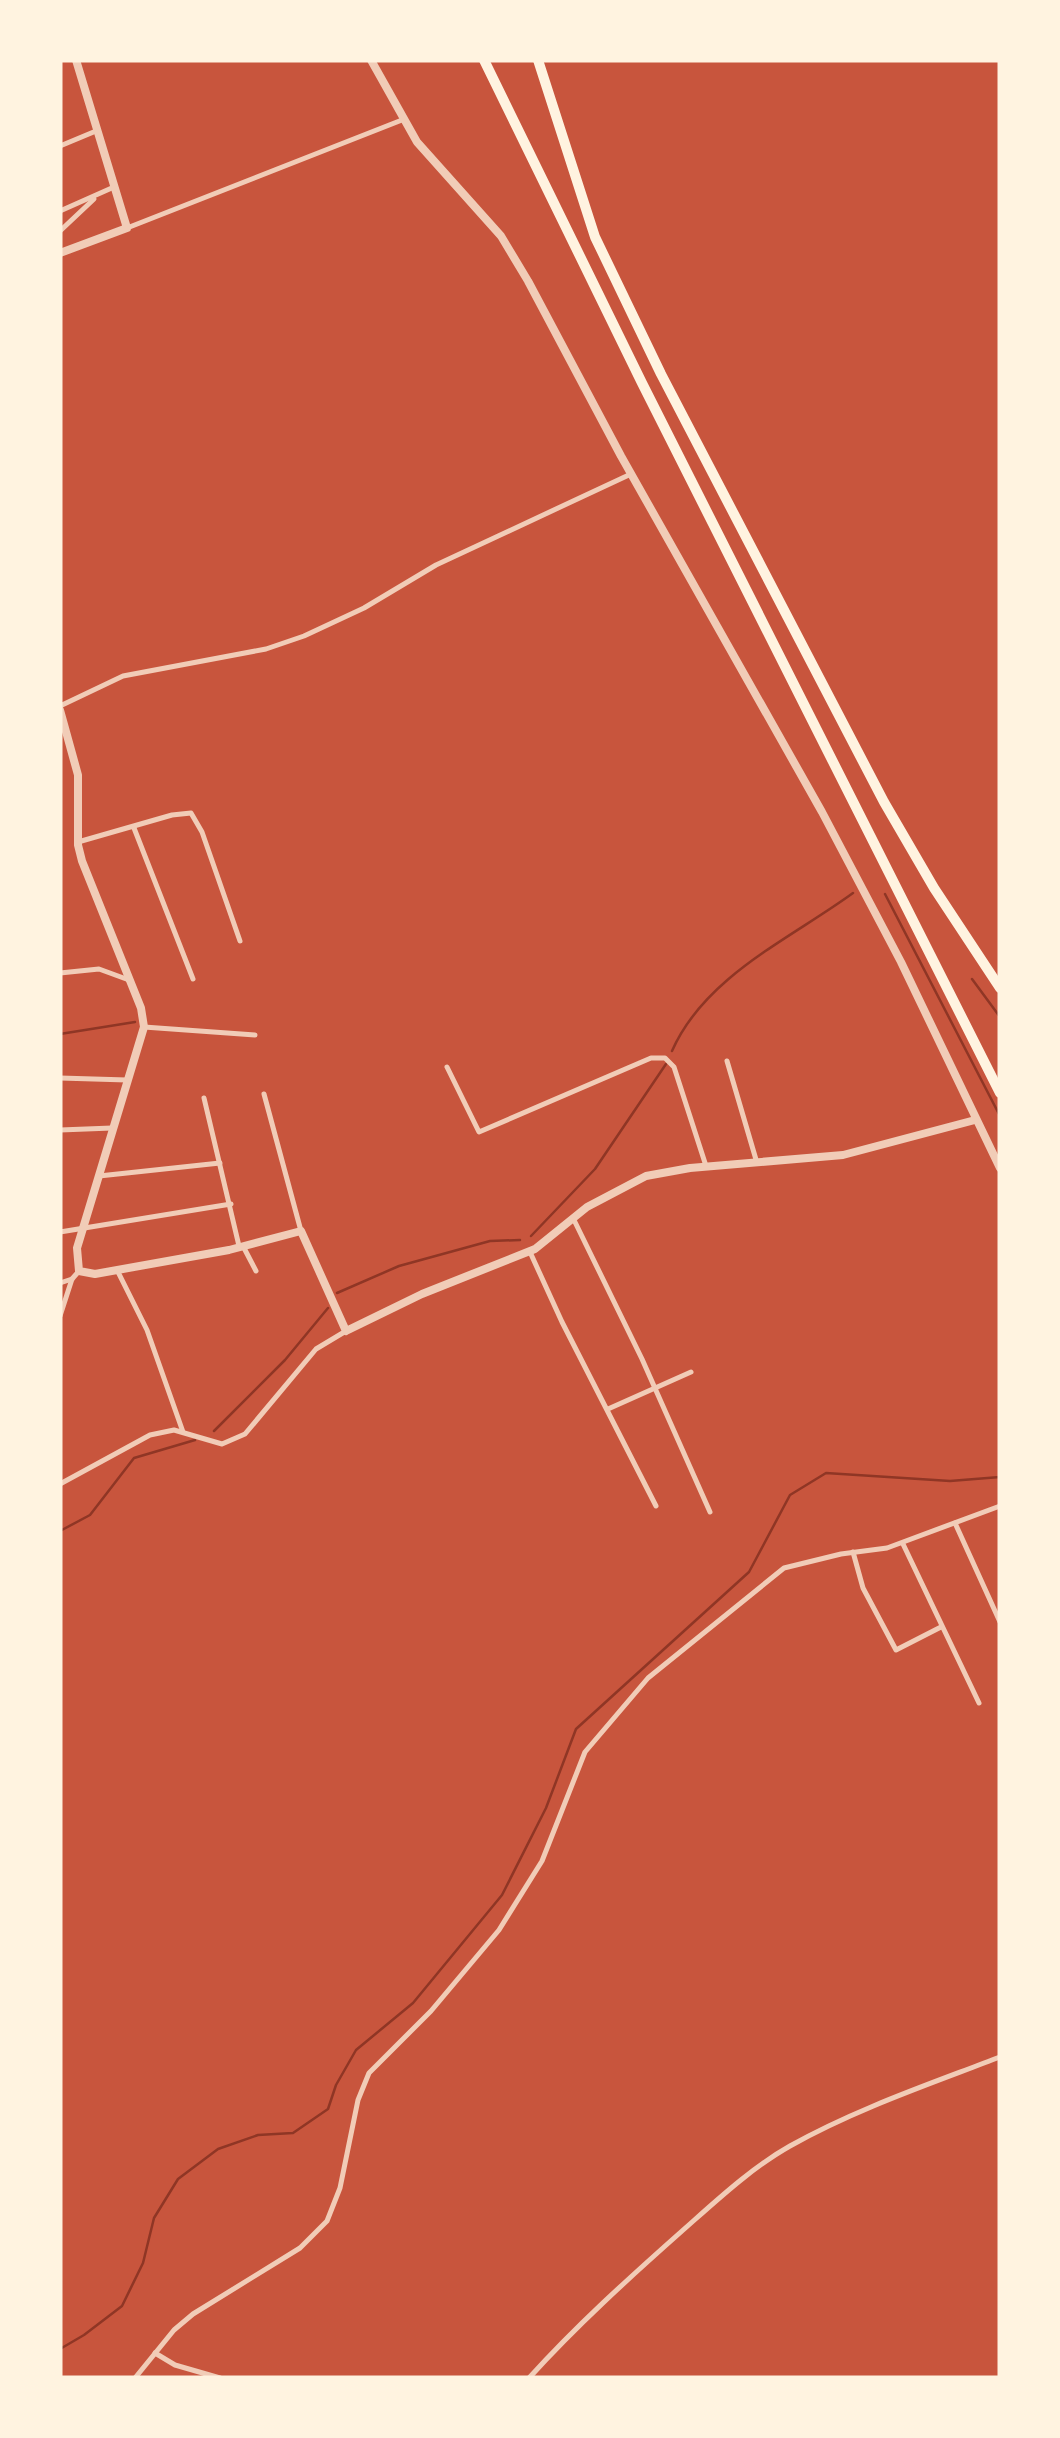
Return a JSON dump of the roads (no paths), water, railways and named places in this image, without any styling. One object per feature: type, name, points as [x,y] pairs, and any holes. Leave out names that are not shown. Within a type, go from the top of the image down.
[{"type":"highway","points":[[484,60],[642,384],[1000,1092]]},
{"type":"highway","points":[[538,60],[595,237],[661,374],[884,802],[934,888],[1000,988]]},
{"type":"street","points":[[76,60],[128,228]]},
{"type":"street","points":[[372,60],[417,142],[500,236],[528,281],[902,962],[1000,1168]]},
{"type":"street","points":[[60,253],[402,120]]},
{"type":"street","points":[[60,146],[96,131]]},
{"type":"street","points":[[60,211],[114,186]]},
{"type":"street","points":[[60,231],[99,194]]},
{"type":"street","points":[[80,1271],[76,1248],[144,1027],[141,1008],[78,842],[78,775],[60,708],[123,676],[266,649],[304,636],[364,608],[436,565],[631,474]]},
{"type":"street","points":[[78,842],[172,815],[191,814],[202,832],[240,941]]},
{"type":"street","points":[[134,827],[193,979]]},
{"type":"street","points":[[60,973],[99,969],[129,980]]},
{"type":"street","points":[[144,1027],[255,1035]]},
{"type":"street","points":[[447,1067],[479,1132],[651,1058],[666,1058],[674,1067],[706,1168]]},
{"type":"street","points":[[727,1061],[757,1163]]},
{"type":"street","points":[[60,1078],[128,1080]]},
{"type":"street","points":[[264,1094],[301,1230],[346,1331]]},
{"type":"street","points":[[204,1098],[241,1247],[256,1271]]},
{"type":"street","points":[[60,1484],[150,1434],[183,1432],[222,1444],[245,1434],[316,1348],[422,1294],[530,1252],[610,1193],[646,1176],[853,1153],[975,1120]]},
{"type":"street","points":[[60,1130],[114,1128]]},
{"type":"street","points":[[98,1176],[220,1163]]},
{"type":"street","points":[[60,1232],[231,1204]]},
{"type":"street","points":[[573,1218],[710,1512]]},
{"type":"street","points":[[80,1271],[96,1274],[118,1270],[241,1247],[301,1230]]},
{"type":"street","points":[[530,1252],[656,1506]]},
{"type":"street","points":[[118,1270],[147,1330],[183,1432]]},
{"type":"street","points":[[60,1316],[72,1279],[80,1271]]},
{"type":"street","points":[[60,1282],[72,1279]]},
{"type":"street","points":[[608,1409],[690,1372]]},
{"type":"street","points":[[135,2378],[174,2330],[207,2303],[300,2248],[327,2220],[340,2188],[362,2086],[369,2073],[431,2011],[523,1895],[542,1861],[579,1764],[594,1739],[648,1678],[772,1576],[793,1565],[902,1543],[1000,1506]]},
{"type":"street","points":[[954,1524],[1000,1622]]},
{"type":"street","points":[[902,1543],[979,1703]]},
{"type":"street","points":[[853,1552],[863,1588],[896,1650],[941,1626]]},
{"type":"street","points":[[528,2378],[625,2282],[790,2146],[927,2084],[1000,2057]]},
{"type":"street","points":[[155,2353],[175,2365],[220,2378]]},
{"type":"waterway","points":[[672,1051],[705,1001],[727,980],[853,893]]},
{"type":"waterway","points":[[885,894],[1000,1116]]},
{"type":"waterway","points":[[972,979],[1000,1017]]},
{"type":"waterway","points":[[60,1034],[135,1022]]},
{"type":"waterway","points":[[531,1236],[595,1169],[666,1064]]},
{"type":"waterway","points":[[337,1293],[399,1266],[490,1241],[520,1240]]},
{"type":"waterway","points":[[214,1431],[285,1360],[328,1308]]},
{"type":"waterway","points":[[60,1531],[90,1515],[134,1458],[195,1440]]},
{"type":"waterway","points":[[60,2349],[122,2306],[143,2263],[154,2218],[178,2179],[218,2149],[258,2135],[293,2133],[328,2109],[336,2085],[356,2050],[413,2003],[502,1895],[546,1808],[576,1729],[749,1572],[790,1495],[826,1473],[950,1481],[1000,1477]]}]
